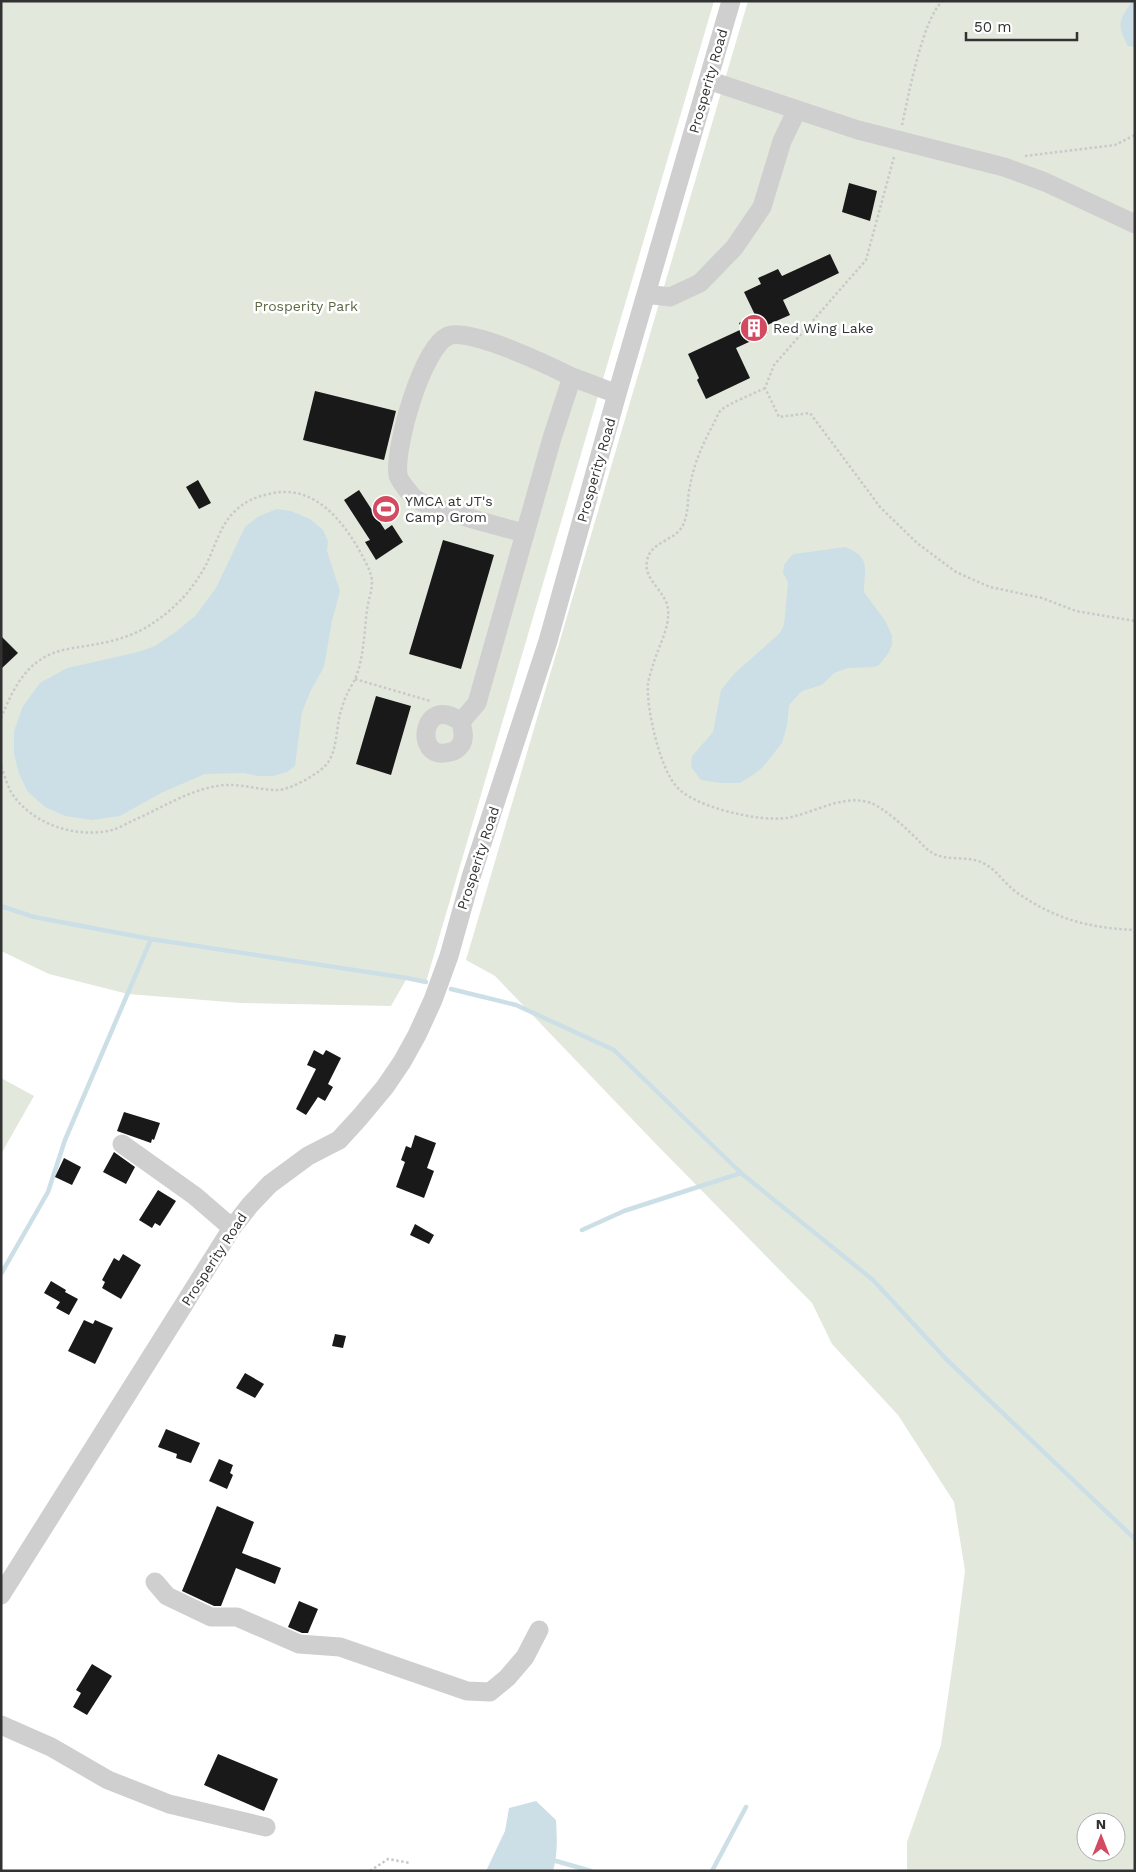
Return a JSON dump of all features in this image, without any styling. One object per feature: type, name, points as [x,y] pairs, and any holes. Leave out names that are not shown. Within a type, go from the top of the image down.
[{"type":"street","name":"Prosperity Road","points":[[1,1595],[232,1228],[270,1184],[308,1156],[339,1140],[360,1117],[402,1062],[433,1000],[449,956],[474,868],[548,640],[731,1]]},
{"type":"street","points":[[708,80],[858,130],[1004,167],[1045,182],[1135,224]]},
{"type":"street","points":[[646,294],[670,297],[700,283],[734,248],[762,207],[782,141],[797,110]]},
{"type":"street","points":[[524,533],[446,511],[414,499],[398,476],[402,437],[418,382],[436,346],[449,336],[472,336],[517,351],[572,377],[617,394]]},
{"type":"street","points":[[461,722],[477,703],[524,533],[572,377]]},
{"type":"street","points":[[441,714],[452,715],[461,722],[464,734],[461,745],[454,752],[441,754],[432,749],[426,741],[425,730],[430,720],[441,714]]},
{"type":"street","points":[[122,1144],[196,1196],[232,1228]]},
{"type":"street","points":[[155,1582],[167,1596],[211,1617],[237,1618],[299,1644],[340,1647],[467,1691],[490,1692],[507,1678],[524,1657],[540,1630]]},
{"type":"street","points":[[1,1725],[50,1747],[108,1780],[142,1794],[169,1804],[266,1828]]},
{"type":"path","points":[[943,1],[937,6],[929,20],[866,260],[774,365],[765,388],[720,411],[700,448],[693,471],[683,525],[676,535],[661,542],[651,551],[646,562],[648,575],[664,596],[668,607],[668,624],[652,666],[648,684],[654,734],[662,761],[674,785],[688,798],[760,819],[786,818],[854,799],[872,803],[906,828],[932,854],[981,862],[997,873],[1013,890],[1037,906],[1068,920],[1105,929],[1135,930]]},
{"type":"path","points":[[1004,167],[1028,155],[1115,145],[1135,135]]},
{"type":"path","points":[[765,388],[779,417],[810,413],[880,507],[917,543],[956,572],[990,587],[1042,598],[1076,612],[1135,622]]},
{"type":"path","points":[[1,718],[10,696],[20,680],[39,660],[59,651],[120,638],[151,625],[174,608],[201,574],[224,526],[235,511],[252,498],[276,492],[294,491],[326,506],[347,529],[367,564],[373,582],[367,608],[366,630],[355,679],[346,696],[338,723],[334,748],[326,765],[306,780],[279,790],[220,785],[196,791],[112,830],[82,832],[61,828],[40,819],[25,808],[11,791],[1,766]]},
{"type":"path","points":[[355,679],[429,700],[441,714]]},
{"type":"path","points":[[370,1871],[388,1859],[410,1863]]},
{"type":"green space","name":"Prosperity Park","points":[[1,1],[714,1],[426,982],[407,978],[391,1006],[241,1003],[128,994],[49,974],[1,951]]},
{"type":"green space","points":[[748,1],[1135,1],[1135,1871],[907,1871],[907,1842],[941,1745],[965,1571],[954,1502],[898,1415],[832,1344],[812,1303],[495,976],[466,960]]},
{"type":"green space","points":[[1,1078],[34,1096],[1,1154]]},
{"type":"shaded area","points":[[1132,1],[1135,1],[1135,47],[1128,46],[1121,27],[1122,18]]},
{"type":"shaded area","points":[[277,509],[291,511],[310,519],[323,530],[328,541],[327,551],[340,591],[332,621],[324,667],[311,690],[302,712],[295,766],[287,772],[273,776],[258,776],[244,773],[205,774],[161,793],[120,816],[92,820],[65,816],[45,807],[28,792],[19,774],[14,754],[14,731],[23,706],[40,683],[67,668],[138,652],[155,646],[177,631],[196,615],[216,588],[245,527],[259,516]]},
{"type":"shaded area","points":[[845,547],[854,551],[863,560],[865,565],[864,592],[886,622],[892,636],[892,645],[888,654],[879,665],[874,667],[848,668],[834,673],[822,685],[802,691],[789,705],[787,726],[782,743],[763,767],[753,775],[740,783],[720,783],[701,780],[691,767],[692,756],[713,732],[721,690],[735,673],[779,634],[784,625],[788,582],[783,573],[784,565],[794,554]]},
{"type":"shaded area","points":[[536,1801],[556,1820],[557,1839],[553,1871],[486,1871],[505,1831],[509,1808]]},
{"type":"building","points":[[849,183],[877,191],[870,221],[842,212]]},
{"type":"building","name":"Red Wing Lake","points":[[830,254],[839,273],[783,300],[790,315],[765,326],[768,333],[736,348],[750,378],[706,399],[688,354],[742,329],[739,323],[755,315],[744,292],[761,284],[758,278],[778,269],[782,276]]},
{"type":"building","points":[[315,391],[396,411],[384,460],[303,440]]},
{"type":"building","points":[[198,480],[211,503],[199,509],[186,487]]},
{"type":"building","points":[[359,490],[385,530],[392,525],[403,542],[376,560],[365,542],[370,540],[344,500]]},
{"type":"building","points":[[443,540],[494,555],[461,669],[409,654]]},
{"type":"building","points":[[1,636],[18,653],[1,669]]},
{"type":"building","points":[[376,696],[411,706],[391,775],[356,764]]},
{"type":"building","points":[[314,1050],[323,1055],[326,1050],[341,1058],[328,1084],[333,1087],[325,1101],[318,1097],[306,1115],[296,1109],[316,1069],[307,1065]]},
{"type":"building","points":[[124,1112],[160,1123],[154,1140],[152,1139],[151,1143],[117,1131]]},
{"type":"building","points":[[415,1135],[436,1143],[427,1168],[434,1171],[424,1198],[396,1187],[405,1162],[401,1160],[406,1146],[411,1148]]},
{"type":"building","points":[[114,1152],[135,1167],[126,1184],[103,1172]]},
{"type":"building","points":[[64,1158],[81,1167],[72,1185],[55,1177]]},
{"type":"building","points":[[158,1190],[176,1201],[160,1226],[155,1223],[152,1228],[139,1220]]},
{"type":"building","points":[[415,1224],[434,1235],[429,1244],[410,1235]]},
{"type":"building","points":[[123,1254],[141,1265],[121,1299],[102,1288],[105,1282],[102,1280],[114,1258],[119,1261]]},
{"type":"building","points":[[51,1281],[78,1299],[69,1315],[56,1308],[60,1302],[44,1293]]},
{"type":"building","points":[[84,1320],[93,1324],[95,1320],[113,1328],[95,1364],[68,1351]]},
{"type":"building","points":[[335,1334],[346,1336],[343,1348],[332,1346]]},
{"type":"building","points":[[245,1373],[264,1384],[255,1398],[236,1388]]},
{"type":"building","points":[[166,1429],[200,1443],[191,1463],[176,1458],[177,1454],[158,1447]]},
{"type":"building","points":[[219,1459],[233,1465],[230,1473],[233,1475],[227,1489],[209,1481]]},
{"type":"building","points":[[217,1506],[254,1522],[242,1553],[281,1568],[275,1584],[236,1568],[221,1606],[214,1606],[182,1591]]},
{"type":"building","points":[[299,1601],[318,1609],[308,1633],[302,1633],[288,1627]]},
{"type":"building","points":[[92,1664],[112,1676],[87,1715],[73,1707],[81,1693],[76,1690]]},
{"type":"building","points":[[218,1754],[278,1779],[264,1811],[204,1785]]},
{"type":"waterway","points":[[1,906],[34,917],[151,939],[426,982]]},
{"type":"waterway","points":[[1,1274],[48,1192],[65,1140],[151,939]]},
{"type":"waterway","points":[[451,989],[516,1005],[614,1050],[741,1173],[873,1280],[946,1359],[1135,1539]]},
{"type":"waterway","points":[[582,1230],[624,1211],[741,1173]]},
{"type":"waterway","points":[[712,1871],[746,1807]]},
{"type":"waterway","points":[[552,1861],[591,1871]]},
{"type":"place","name":"Red Wing Lake","points":[[754,328]]},
{"type":"place","name":"YMCA at JT's Camp Grom","points":[[386,509]]}]
